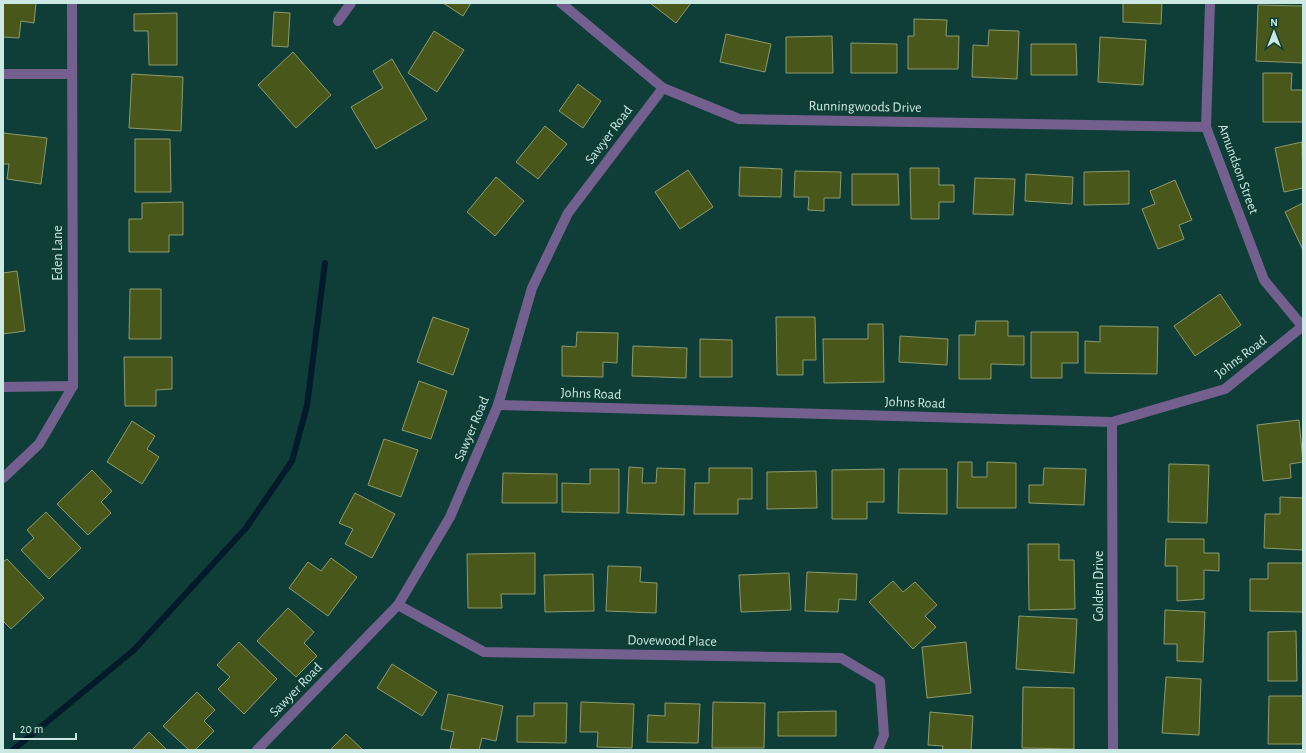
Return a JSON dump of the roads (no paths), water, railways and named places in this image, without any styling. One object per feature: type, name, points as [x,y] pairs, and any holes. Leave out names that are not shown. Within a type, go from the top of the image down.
[{"type":"street","name":"Eden Lane","points":[[72,3],[73,386]]},
{"type":"street","points":[[338,21],[351,3]]},
{"type":"street","name":"Runningwoods Drive","points":[[561,3],[663,88],[739,119],[1206,127]]},
{"type":"street","name":"Amundson Street","points":[[1210,3],[1206,127],[1264,280],[1303,326]]},
{"type":"street","points":[[3,74],[71,74]]},
{"type":"street","name":"Sawyer Road","points":[[257,750],[398,606],[450,517],[498,405],[532,288],[568,213],[663,88]]},
{"type":"street","name":"Johns Road","points":[[498,405],[1112,422],[1225,389],[1303,326]]},
{"type":"street","points":[[3,387],[73,386]]},
{"type":"street","points":[[3,478],[39,444],[73,386]]},
{"type":"street","name":"Golden Drive","points":[[1112,422],[1113,750]]},
{"type":"street","name":"Dovewood Place","points":[[398,606],[484,652],[842,658],[880,681],[884,735],[878,750]]},
{"type":"waterway","points":[[13,750],[134,650],[246,528],[292,461],[307,406],[325,263]]}]
